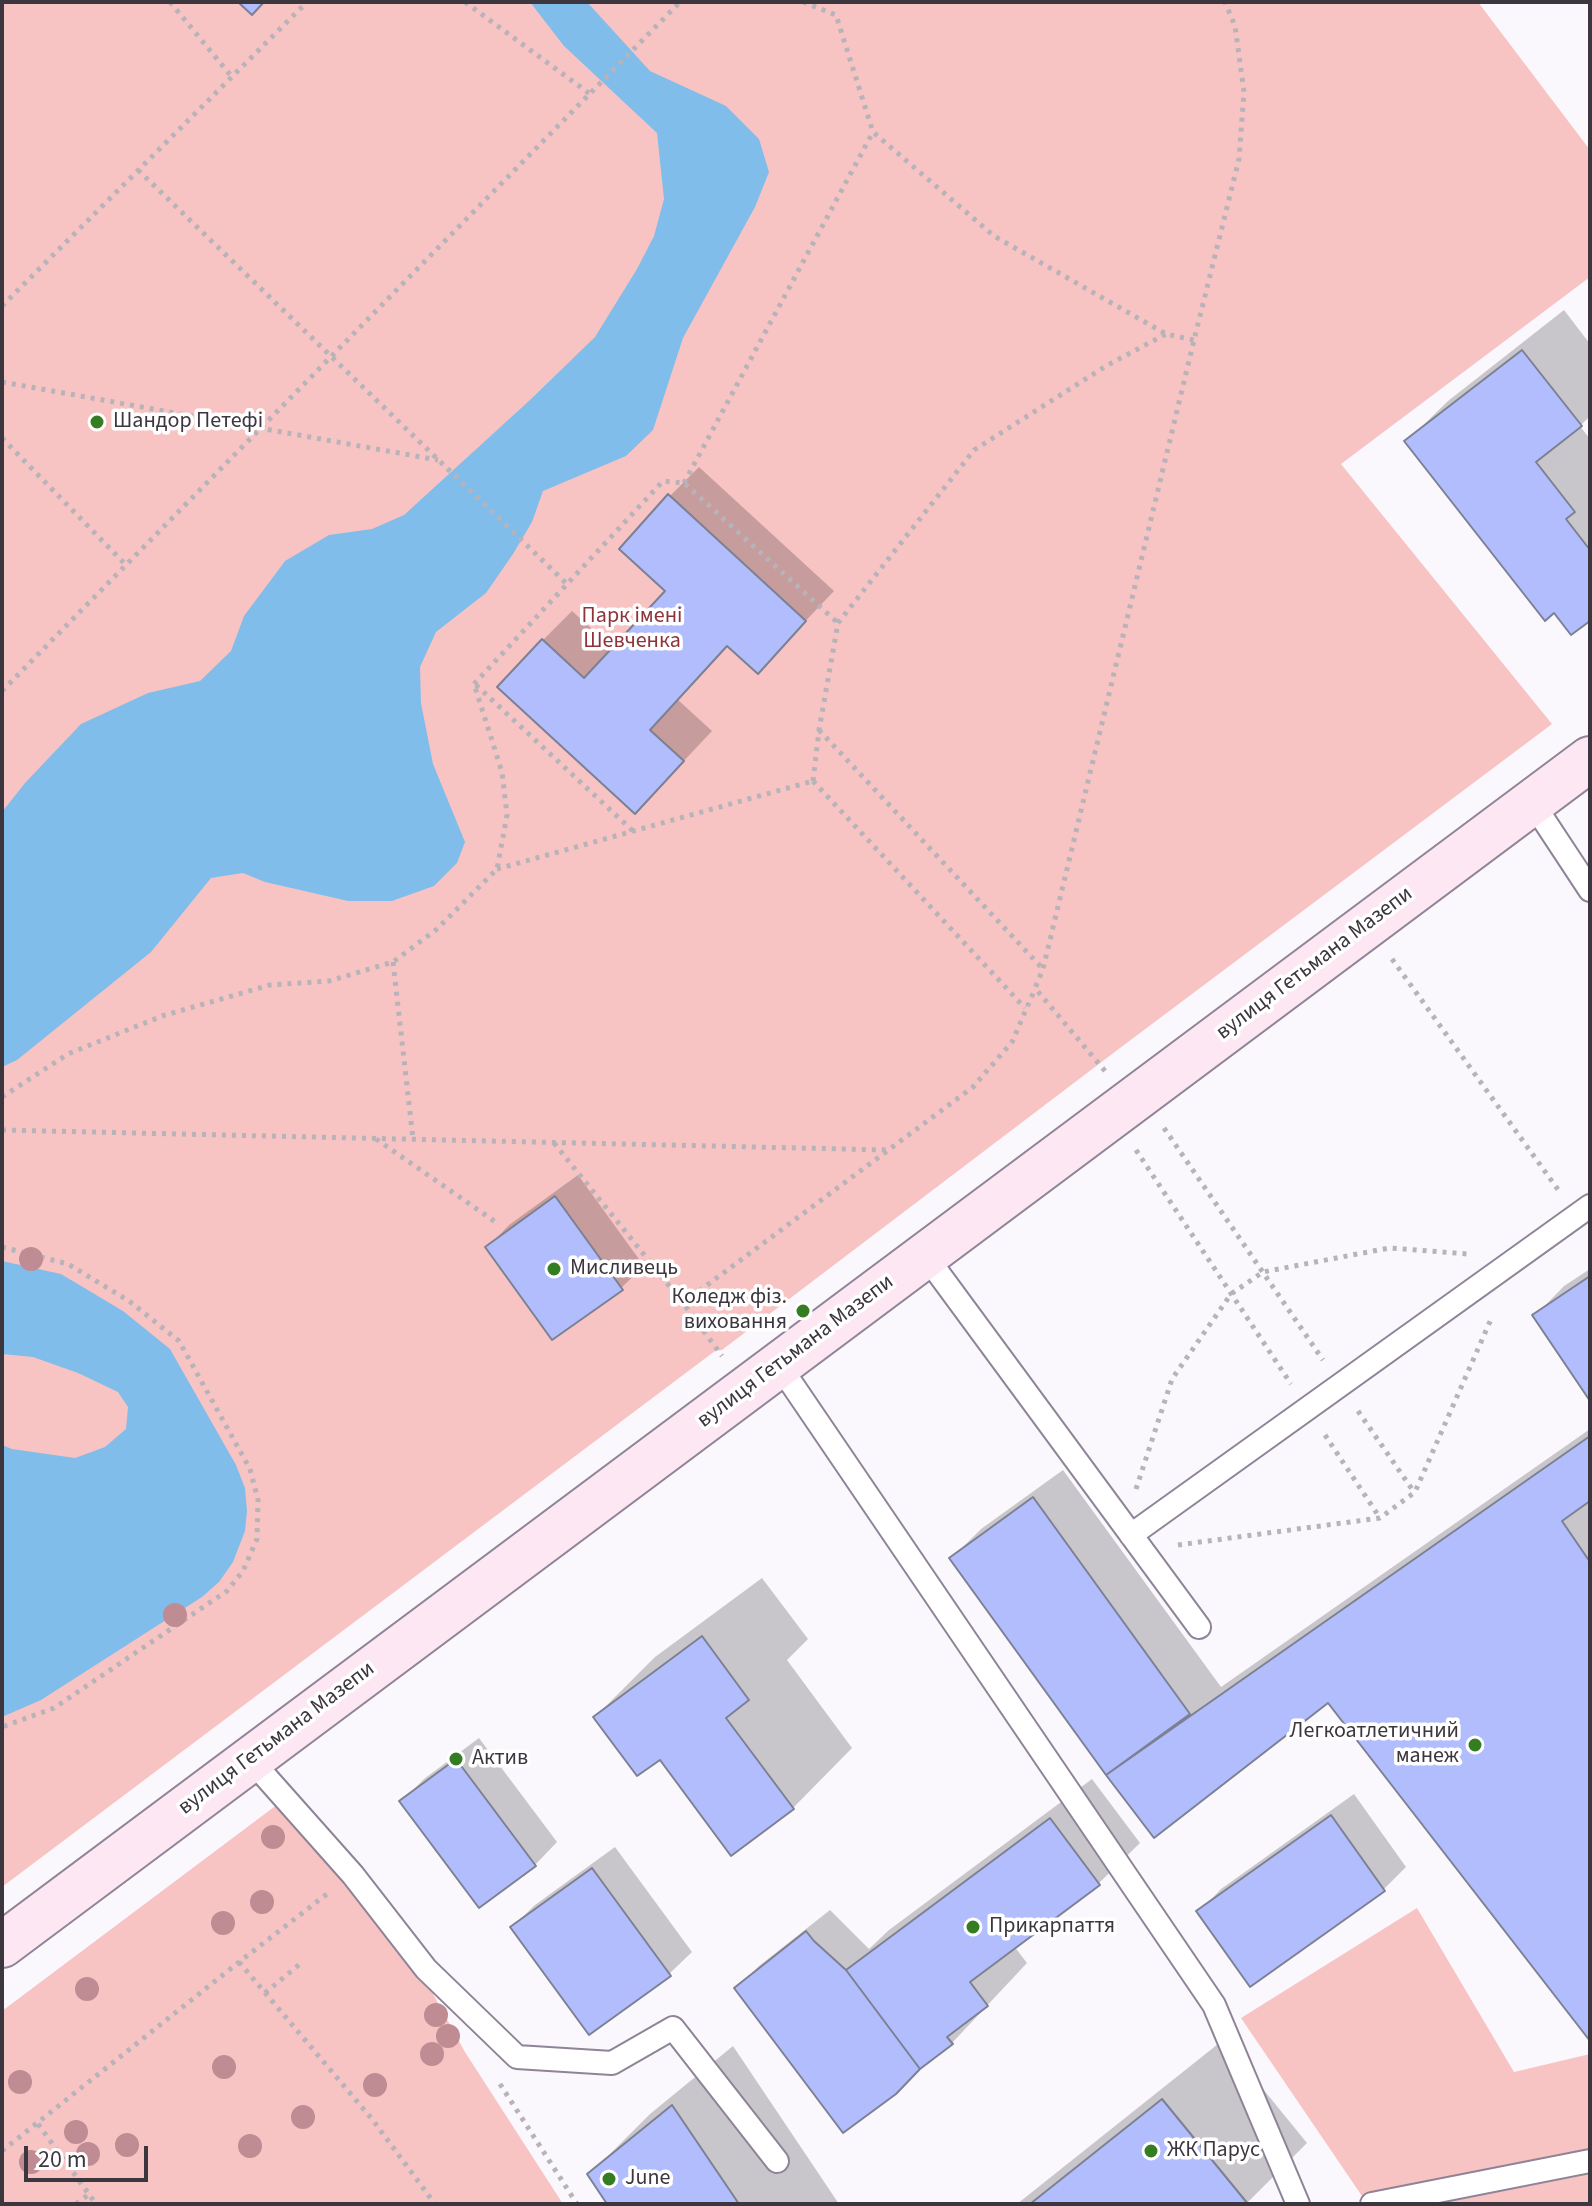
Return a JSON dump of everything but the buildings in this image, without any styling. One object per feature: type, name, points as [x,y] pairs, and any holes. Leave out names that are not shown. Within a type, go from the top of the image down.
[{"type":"main road","name":"вулиця Гетьмана Мазепи","points":[[2,1945],[1590,759]]},
{"type":"lane","points":[[1532,802],[1590,890]]},
{"type":"lane","points":[[1132,1537],[1583,1211]]},
{"type":"lane","points":[[925,1255],[1199,1627]]},
{"type":"lane","points":[[763,1377],[1214,2005],[1298,2204]]},
{"type":"lane","points":[[250,1759],[353,1875],[426,1969],[517,2057],[612,2063],[673,2028],[777,2161]]},
{"type":"lane","points":[[1372,2204],[1590,2161]]},
{"type":"path","points":[[170,2],[232,77]]},
{"type":"path","points":[[2,306],[307,2]]},
{"type":"path","points":[[465,2],[590,94]]},
{"type":"path","points":[[2,691],[680,2]]},
{"type":"path","points":[[803,2],[836,15],[873,132],[994,236],[1166,334],[1194,340]]},
{"type":"path","points":[[683,1303],[973,1087],[1012,1042],[1043,969],[1239,159],[1244,92],[1235,26],[1225,2]]},
{"type":"path","points":[[684,483],[873,132]]},
{"type":"path","points":[[138,170],[567,584]]},
{"type":"path","points":[[1026,1009],[813,781],[838,623],[974,450],[1106,366],[1166,334]]},
{"type":"path","points":[[2,382],[439,460]]},
{"type":"path","points":[[2,438],[126,565]]},
{"type":"path","points":[[474,684],[663,481],[684,483],[838,623]]},
{"type":"path","points":[[474,684],[634,831]]},
{"type":"path","points":[[474,684],[502,772],[507,815],[497,869]]},
{"type":"path","points":[[819,730],[1043,969]]},
{"type":"path","points":[[2,1097],[68,1054],[162,1016],[270,985],[329,981],[393,962],[437,929],[497,869],[813,781]]},
{"type":"path","points":[[1392,958],[1583,1211]]},
{"type":"path","points":[[393,962],[413,1139]]},
{"type":"path","points":[[1035,988],[1107,1074]]},
{"type":"path","points":[[1164,1128],[1415,1492]]},
{"type":"path","points":[[2,1130],[888,1150]]},
{"type":"path","points":[[375,1138],[497,1223]]},
{"type":"path","points":[[554,1143],[683,1303],[763,1377]]},
{"type":"path","points":[[1136,1150],[1380,1518]]},
{"type":"path","points":[[2,1247],[68,1264],[129,1301],[179,1341],[250,1469],[258,1500],[257,1539],[243,1571],[227,1591],[54,1708],[2,1727]]},
{"type":"path","points":[[1389,1248],[1518,1258],[1415,1492],[1380,1518],[1132,1537],[1172,1379],[1231,1294],[1263,1272],[1389,1248]]},
{"type":"path","points":[[2,2151],[353,1875]]},
{"type":"path","points":[[239,1962],[372,2119],[435,2204]]},
{"type":"path","points":[[265,1993],[300,1964]]},
{"type":"path","points":[[38,2124],[96,2204]]},
{"type":"path","points":[[76,2204],[89,2194]]},
{"type":"green space","name":"Парк імені Шевченка","points":[[2,2],[1478,2],[1590,150],[1590,277],[1341,464],[1552,724],[722,1350],[715,1351],[2,1887]]},
{"type":"green space","points":[[282,1801],[421,1972],[465,2052],[563,2204],[2,2204],[2,2011]]},
{"type":"green space","points":[[1417,1908],[1514,2072],[1590,2054],[1590,2204],[1269,2204],[1366,2202],[1241,2018]]},
{"type":"water","points":[[530,2],[587,2],[650,71],[726,106],[759,139],[769,172],[755,207],[683,338],[653,430],[626,456],[543,491],[532,522],[486,593],[436,632],[420,667],[421,703],[433,764],[465,842],[457,863],[434,886],[392,901],[348,901],[265,882],[243,873],[211,878],[151,952],[17,1060],[2,1067],[2,812],[81,724],[148,693],[200,681],[231,651],[244,616],[285,561],[329,535],[372,529],[404,515],[595,337],[654,236],[664,199],[657,133],[564,46]]},
{"type":"water","points":[[2,1261],[61,1274],[123,1311],[170,1349],[236,1465],[245,1488],[247,1511],[245,1531],[233,1562],[219,1582],[202,1597],[41,1700],[2,1717],[2,1445],[75,1458],[105,1447],[126,1429],[128,1407],[118,1392],[78,1373],[33,1357],[2,1354]]},
{"type":"place","name":"Шандор Петефі","points":[[97,422]]},
{"type":"place","name":"Мисливець","points":[[554,1269]]},
{"type":"place","name":"Коледж фіз. виховання","points":[[803,1311]]},
{"type":"place","name":"Легкоатлетичний манеж","points":[[1475,1745]]},
{"type":"place","name":"Актив","points":[[456,1759]]},
{"type":"place","name":"Прикарпаття","points":[[973,1927]]},
{"type":"place","name":"ЖК Парус","points":[[1151,2151]]},
{"type":"place","name":"June","points":[[609,2179]]}]
